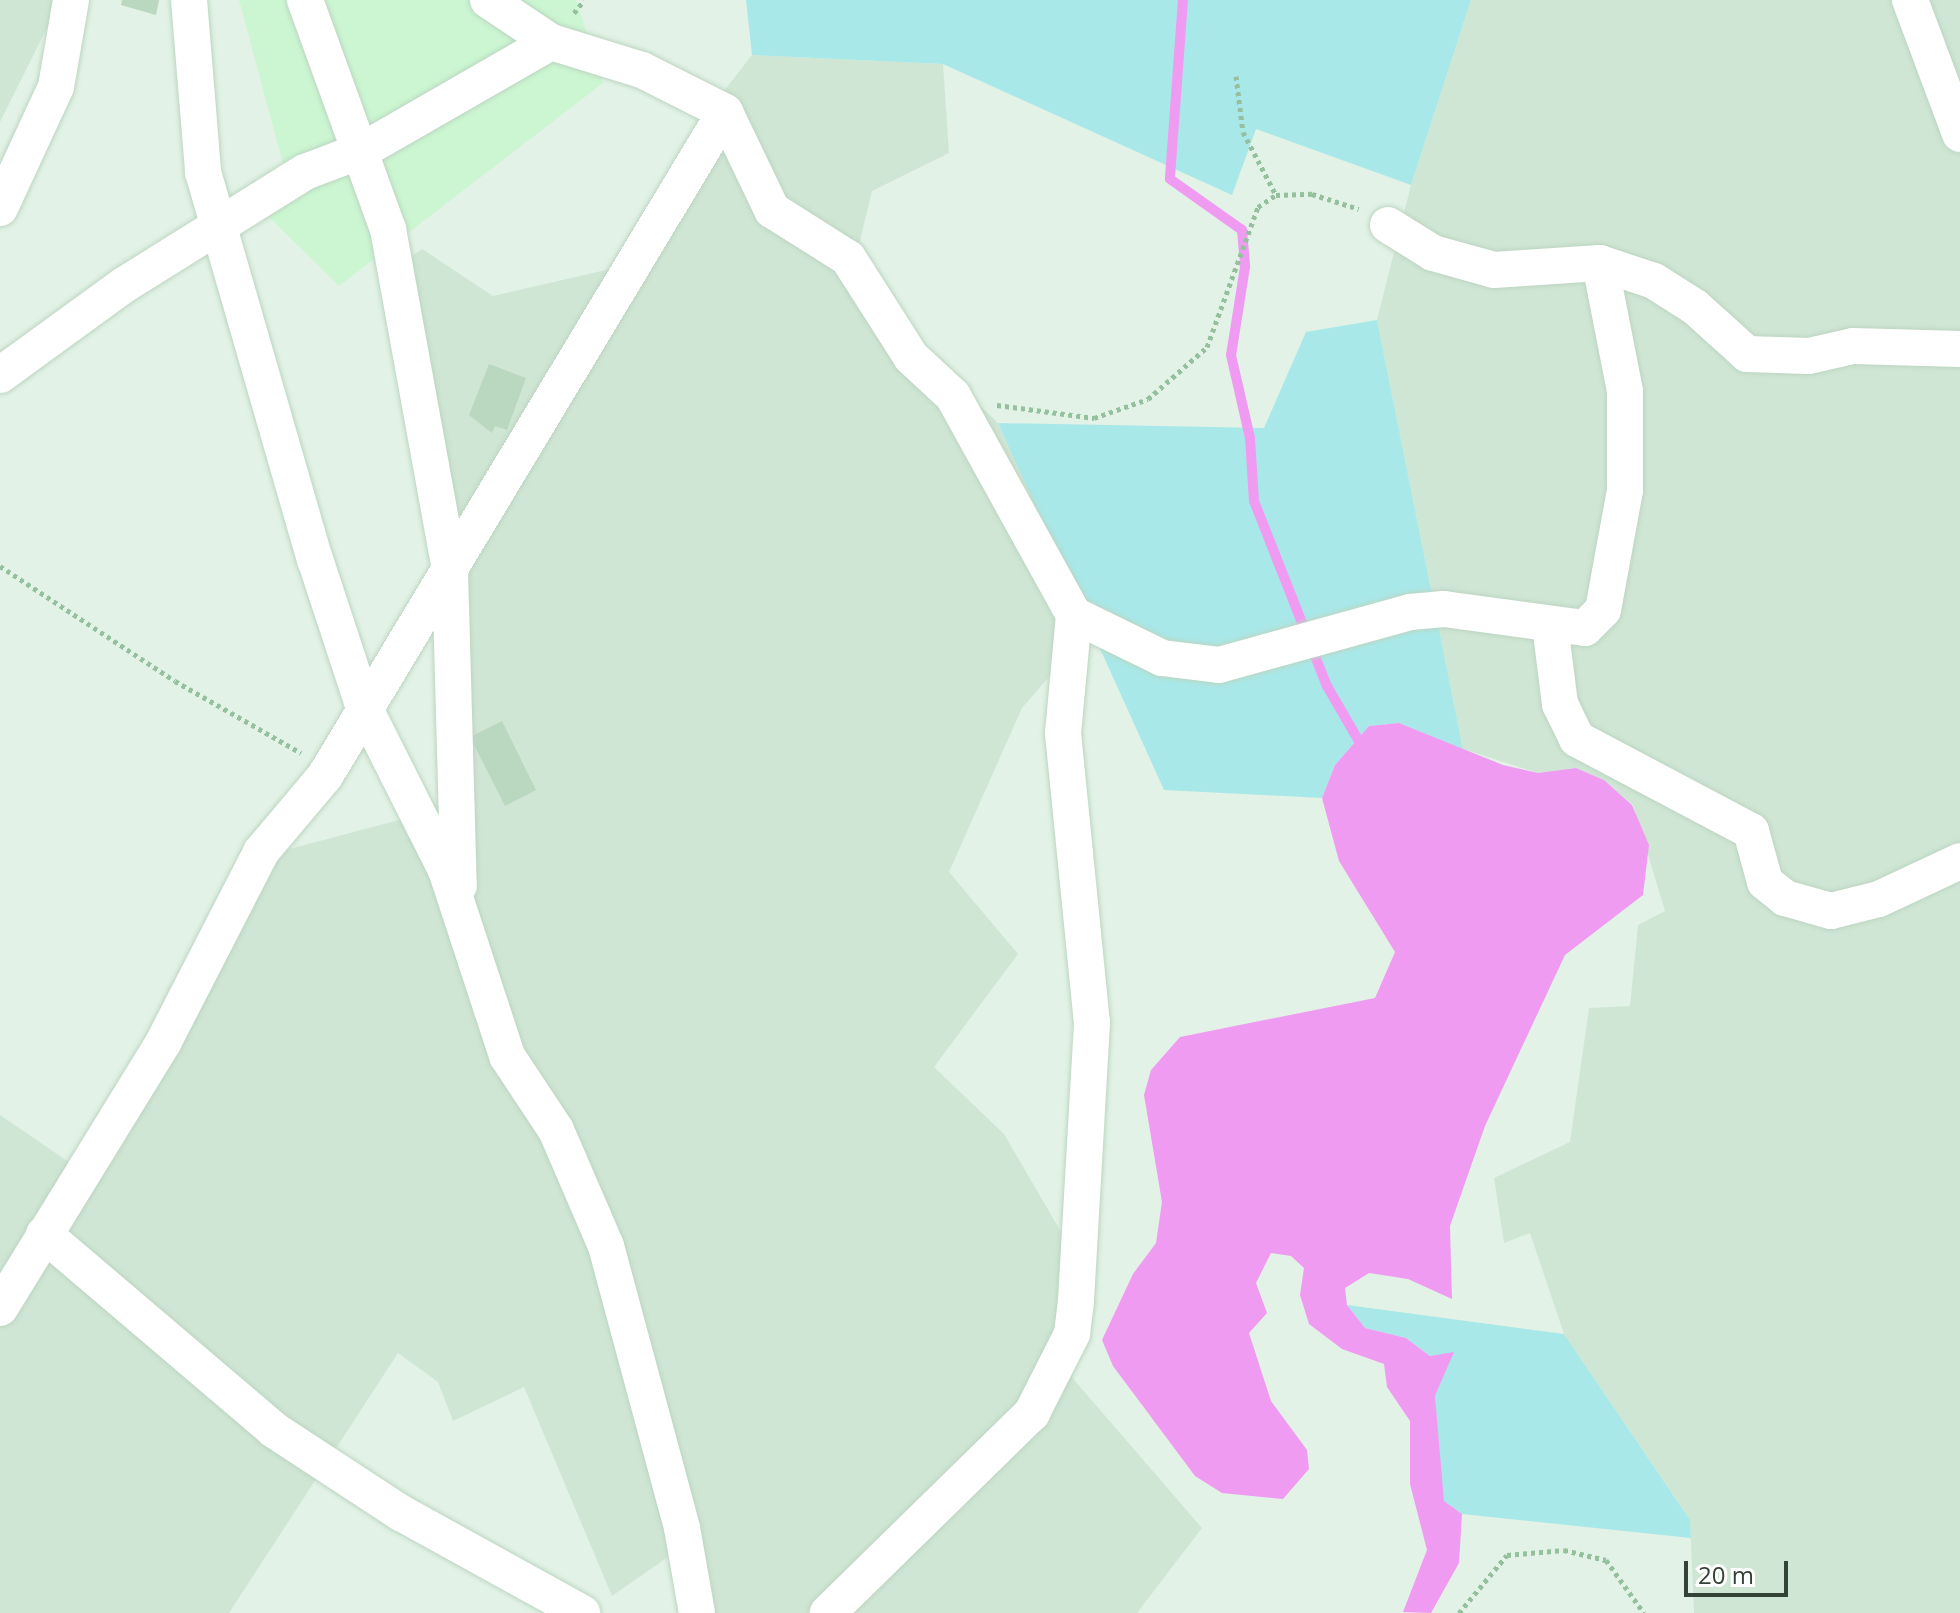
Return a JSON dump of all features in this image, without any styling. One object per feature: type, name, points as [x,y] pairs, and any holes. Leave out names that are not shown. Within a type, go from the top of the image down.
[{"type":"street","points":[[0,208],[56,87],[71,0]]},
{"type":"street","points":[[189,0],[203,172],[363,705],[460,908],[507,1056],[556,1130],[606,1246],[682,1528],[697,1613]]},
{"type":"street","points":[[305,0],[363,150],[388,229],[450,571],[460,908]]},
{"type":"street","points":[[488,0],[551,42],[642,70],[725,112],[772,210],[848,258],[911,357],[953,396],[1074,615],[1063,733],[1092,1023],[1090,1122],[1072,1334],[1032,1413],[828,1613]]},
{"type":"street","points":[[1910,0],[1960,134]]},
{"type":"street","points":[[0,375],[218,225],[305,172],[363,150],[551,42]]},
{"type":"street","points":[[0,1308],[164,1041],[261,852],[325,776],[363,705],[450,571],[725,112]]},
{"type":"street","points":[[1388,225],[1433,253],[1494,270],[1600,263],[1654,281],[1685,300],[1747,354],[1809,356],[1853,346],[1960,349]]},
{"type":"street","points":[[1074,615],[1162,658],[1219,665],[1410,612],[1444,609],[1585,628],[1603,610],[1625,490],[1625,391],[1600,263]]},
{"type":"street","points":[[1550,625],[1560,704],[1577,739],[1751,831],[1765,882],[1785,898],[1831,911],[1879,899],[1960,861]]},
{"type":"street","points":[[44,1234],[274,1430],[401,1513],[582,1613]]},
{"type":"path","points":[[1236,76],[1243,132],[1276,195]]},
{"type":"path","points":[[953,396],[1094,418],[1148,399],[1207,347],[1258,207],[1276,195],[1312,194],[1347,203],[1388,225]]},
{"type":"path","points":[[0,566],[175,681],[297,748],[325,776]]},
{"type":"path","points":[[1459,1613],[1507,1555],[1564,1550],[1606,1560],[1644,1613]]},
{"type":"shaded area","points":[[0,0],[61,0],[0,122]]},
{"type":"shaded area","points":[[239,0],[576,0],[603,83],[339,286],[252,200],[286,175]]},
{"type":"shaded area","points":[[746,0],[1471,0],[1411,185],[1256,129],[1232,195],[943,64],[752,55]]},
{"type":"shaded area","points":[[1471,0],[1960,0],[1960,1613],[1694,1613],[1690,1520],[1564,1334],[1530,1233],[1504,1243],[1494,1178],[1570,1142],[1589,1008],[1630,1006],[1638,925],[1665,911],[1633,805],[1604,780],[1576,768],[1538,773],[1463,749],[1377,320],[1411,185]]},
{"type":"shaded area","points":[[752,55],[943,64],[949,153],[872,191],[856,257],[885,314],[998,423],[1094,625],[1022,708],[949,872],[1018,954],[934,1067],[1004,1134],[1075,1256],[1056,1359],[1202,1528],[1137,1613],[700,1613],[688,1543],[612,1596],[524,1387],[453,1421],[438,1382],[398,1353],[229,1613],[0,1613],[0,1115],[79,1169],[267,855],[448,807],[438,570],[391,270],[422,249],[493,296],[632,264],[720,96]]},
{"type":"shaded area","points":[[1377,320],[1463,749],[1399,723],[1369,726],[1335,765],[1322,798],[1164,790],[998,423],[1264,428],[1306,332]]},
{"type":"shaded area","points":[[1399,723],[1503,765],[1538,773],[1576,768],[1604,780],[1632,805],[1649,845],[1643,895],[1565,955],[1485,1126],[1450,1226],[1452,1299],[1408,1279],[1369,1273],[1345,1288],[1347,1305],[1365,1328],[1406,1338],[1430,1356],[1454,1352],[1435,1396],[1444,1501],[1462,1514],[1459,1563],[1431,1613],[1403,1612],[1427,1550],[1410,1484],[1410,1421],[1387,1387],[1384,1364],[1342,1349],[1309,1324],[1300,1295],[1304,1268],[1291,1256],[1271,1253],[1256,1283],[1267,1313],[1249,1333],[1271,1401],[1307,1450],[1309,1469],[1283,1499],[1222,1493],[1195,1476],[1113,1366],[1102,1340],[1133,1274],[1156,1243],[1162,1202],[1144,1095],[1151,1070],[1180,1037],[1375,998],[1395,952],[1339,861],[1322,798],[1335,765],[1369,726]]},
{"type":"shaded area","points":[[1347,1305],[1564,1334],[1690,1520],[1691,1538],[1462,1514],[1444,1501],[1438,1457],[1435,1396],[1453,1353],[1430,1356],[1406,1338],[1365,1328]]},
{"type":"building","points":[[122,0],[159,0],[156,15],[121,5]]},
{"type":"building","points":[[489,364],[526,378],[507,430],[495,426],[492,433],[469,415]]},
{"type":"building","points":[[502,721],[536,790],[505,806],[470,737]]},
{"type":"waterway","points":[[1183,0],[1170,179],[1242,230],[1245,267],[1231,355],[1250,438],[1254,501],[1327,686],[1364,750]]}]
